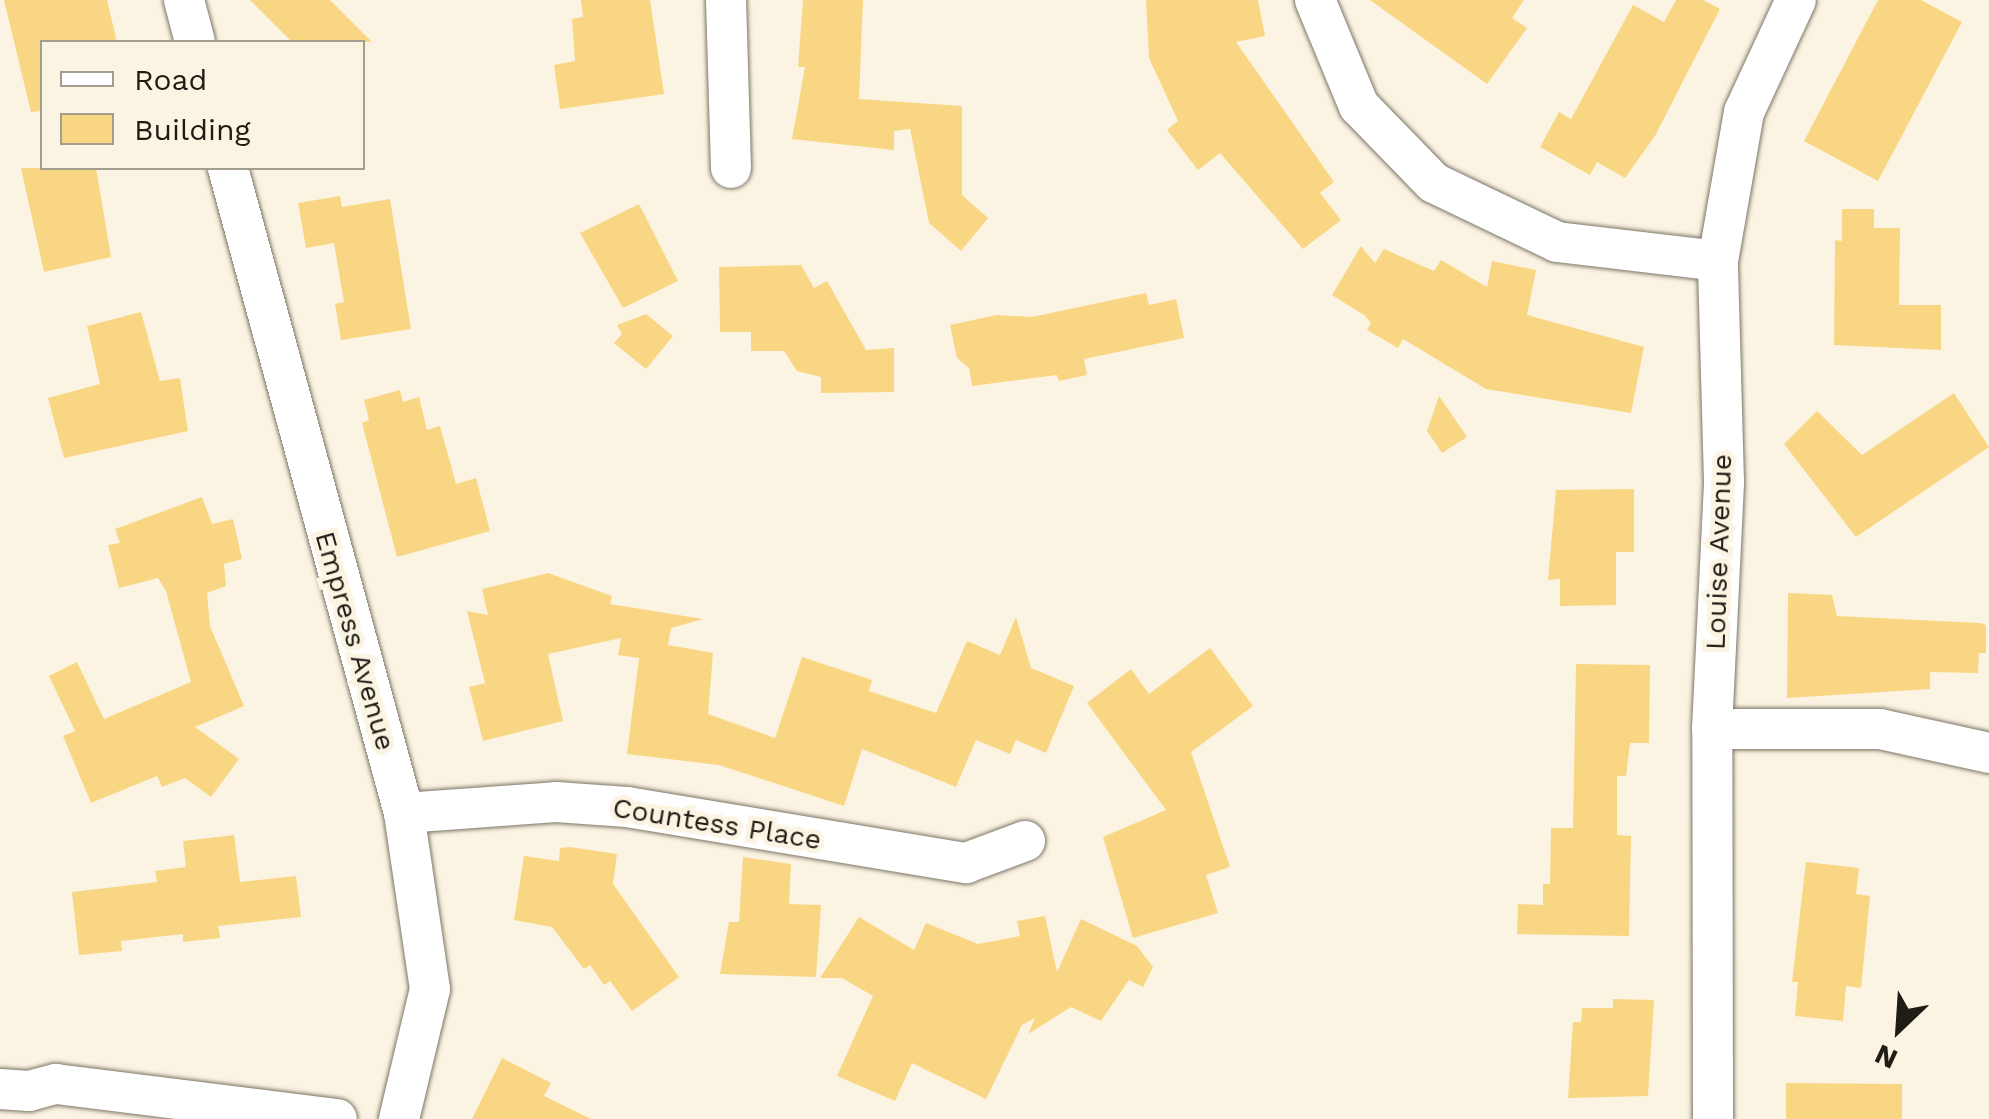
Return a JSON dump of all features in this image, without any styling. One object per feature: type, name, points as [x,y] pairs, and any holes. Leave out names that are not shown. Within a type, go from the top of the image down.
[{"type":"street","points":[[184,0],[194,40]]},
{"type":"street","points":[[726,0],[731,168]]},
{"type":"street","points":[[1315,0],[1359,106],[1434,183],[1557,242],[1718,261]]},
{"type":"street","name":"Louise Avenue","points":[[1713,1119],[1712,729],[1724,482],[1718,261],[1744,112],[1796,0]]},
{"type":"street","name":"Empress Avenue","points":[[229,170],[404,813],[430,989],[399,1119]]},
{"type":"street","points":[[1712,729],[1880,729],[1989,753]]},
{"type":"street","name":"Countess Place","points":[[404,813],[556,802],[627,807],[966,863],[1026,841]]},
{"type":"street","points":[[0,1089],[30,1092],[56,1084],[338,1119]]},
{"type":"building","points":[[4,0],[107,0],[117,40],[40,40],[40,111],[31,112]]},
{"type":"building","points":[[250,0],[330,0],[372,42],[365,40],[290,40]]},
{"type":"building","points":[[581,0],[650,0],[664,94],[560,109],[554,65],[575,61],[572,19],[583,17]]},
{"type":"building","points":[[803,0],[863,0],[859,99],[962,106],[962,195],[988,218],[961,251],[929,223],[910,129],[894,131],[894,150],[792,139],[805,67],[798,67]]},
{"type":"building","points":[[1146,0],[1258,0],[1265,36],[1236,42],[1334,182],[1320,193],[1341,220],[1303,249],[1220,153],[1198,170],[1167,130],[1178,121],[1149,58]]},
{"type":"building","points":[[1370,0],[1524,0],[1512,18],[1527,28],[1487,84]]},
{"type":"building","points":[[1676,0],[1703,0],[1720,9],[1655,136],[1625,178],[1597,162],[1590,175],[1540,147],[1559,112],[1571,119],[1633,5],[1664,22]]},
{"type":"building","points":[[1878,0],[1921,0],[1962,22],[1878,181],[1804,141]]},
{"type":"building","points":[[21,168],[96,170],[111,257],[44,272]]},
{"type":"building","points":[[340,196],[342,207],[390,199],[411,329],[341,340],[335,304],[344,302],[334,243],[306,248],[298,203]]},
{"type":"building","points":[[639,204],[678,281],[623,308],[580,233]]},
{"type":"building","points":[[1842,209],[1874,209],[1874,228],[1900,228],[1899,305],[1941,305],[1941,350],[1834,345],[1835,240],[1842,241]]},
{"type":"building","points":[[1361,246],[1375,263],[1384,249],[1434,271],[1441,260],[1487,287],[1492,261],[1536,270],[1527,315],[1644,347],[1631,413],[1486,389],[1403,339],[1398,348],[1367,330],[1371,323],[1364,315],[1332,295]]},
{"type":"building","points":[[801,265],[814,288],[827,281],[866,350],[894,348],[894,392],[821,393],[821,377],[797,371],[784,351],[751,351],[751,332],[720,332],[719,267]]},
{"type":"building","points":[[1146,293],[1149,305],[1176,299],[1184,338],[1084,359],[1087,375],[1059,381],[1057,375],[972,386],[969,368],[957,358],[950,325],[996,315],[1032,317]]},
{"type":"building","points":[[141,312],[160,381],[180,378],[188,431],[64,458],[48,398],[100,384],[87,326]]},
{"type":"building","points":[[646,314],[673,336],[646,369],[614,343],[622,334],[617,325]]},
{"type":"building","points":[[400,390],[403,402],[419,397],[427,430],[440,426],[456,484],[476,478],[490,531],[397,557],[362,423],[369,420],[364,400]]},
{"type":"building","points":[[1954,393],[1989,447],[1856,537],[1784,444],[1817,411],[1862,455]]},
{"type":"building","points":[[1439,396],[1467,437],[1442,453],[1427,431]]},
{"type":"building","points":[[1634,489],[1634,552],[1616,552],[1616,605],[1560,606],[1560,579],[1548,580],[1556,490]]},
{"type":"building","points":[[202,497],[212,524],[233,519],[242,559],[224,564],[226,586],[207,593],[210,626],[244,706],[195,727],[239,759],[211,797],[185,778],[162,787],[157,776],[91,803],[63,736],[75,731],[49,676],[77,662],[104,719],[191,682],[166,591],[158,578],[119,588],[108,545],[120,543],[115,529]]},
{"type":"building","points":[[548,573],[612,596],[610,604],[703,619],[671,628],[668,645],[713,653],[708,714],[775,738],[802,657],[872,680],[869,691],[936,713],[967,641],[1000,655],[1016,617],[1031,668],[1074,686],[1046,753],[1016,740],[1010,754],[976,740],[956,787],[862,749],[844,806],[719,765],[627,754],[639,658],[618,655],[621,638],[548,654],[563,721],[483,741],[469,687],[485,683],[467,611],[488,615],[482,589]]},
{"type":"building","points":[[1788,593],[1832,595],[1837,616],[1980,623],[1986,625],[1986,653],[1979,653],[1978,673],[1930,672],[1930,689],[1787,698]]},
{"type":"building","points":[[1210,648],[1253,706],[1191,752],[1230,867],[1206,875],[1218,913],[1133,938],[1103,837],[1166,810],[1087,703],[1131,669],[1149,694]]},
{"type":"building","points":[[1576,664],[1650,665],[1649,743],[1630,743],[1626,776],[1617,776],[1617,835],[1631,836],[1629,936],[1517,934],[1518,904],[1543,905],[1543,884],[1550,884],[1551,828],[1573,828]]},
{"type":"building","points":[[234,835],[240,882],[296,876],[301,917],[218,926],[220,938],[183,942],[183,934],[121,941],[122,951],[79,955],[72,892],[157,882],[155,871],[186,867],[183,841]]},
{"type":"building","points":[[560,848],[617,854],[613,884],[679,977],[632,1011],[610,981],[604,985],[590,965],[584,969],[552,927],[514,920],[524,856],[559,861]]},
{"type":"building","points":[[743,857],[791,864],[789,904],[821,905],[816,977],[720,974],[729,922],[739,922]]},
{"type":"building","points":[[1806,862],[1859,868],[1856,894],[1870,896],[1861,988],[1846,986],[1843,1021],[1795,1016],[1798,982],[1792,982]]},
{"type":"building","points":[[1045,916],[1057,972],[1081,919],[1137,946],[1153,967],[1143,987],[1129,980],[1101,1021],[1071,1007],[1028,1034],[1035,1018],[1022,1025],[986,1099],[912,1063],[895,1101],[837,1076],[873,996],[842,978],[820,978],[859,917],[914,950],[926,923],[978,944],[1020,936],[1017,921]]},
{"type":"building","points":[[1613,999],[1654,1000],[1648,1096],[1568,1098],[1573,1022],[1581,1022],[1582,1008],[1613,1008]]},
{"type":"building","points":[[502,1058],[551,1083],[544,1096],[591,1119],[472,1119]]},
{"type":"building","points":[[1786,1083],[1902,1084],[1902,1119],[1786,1119]]}]
